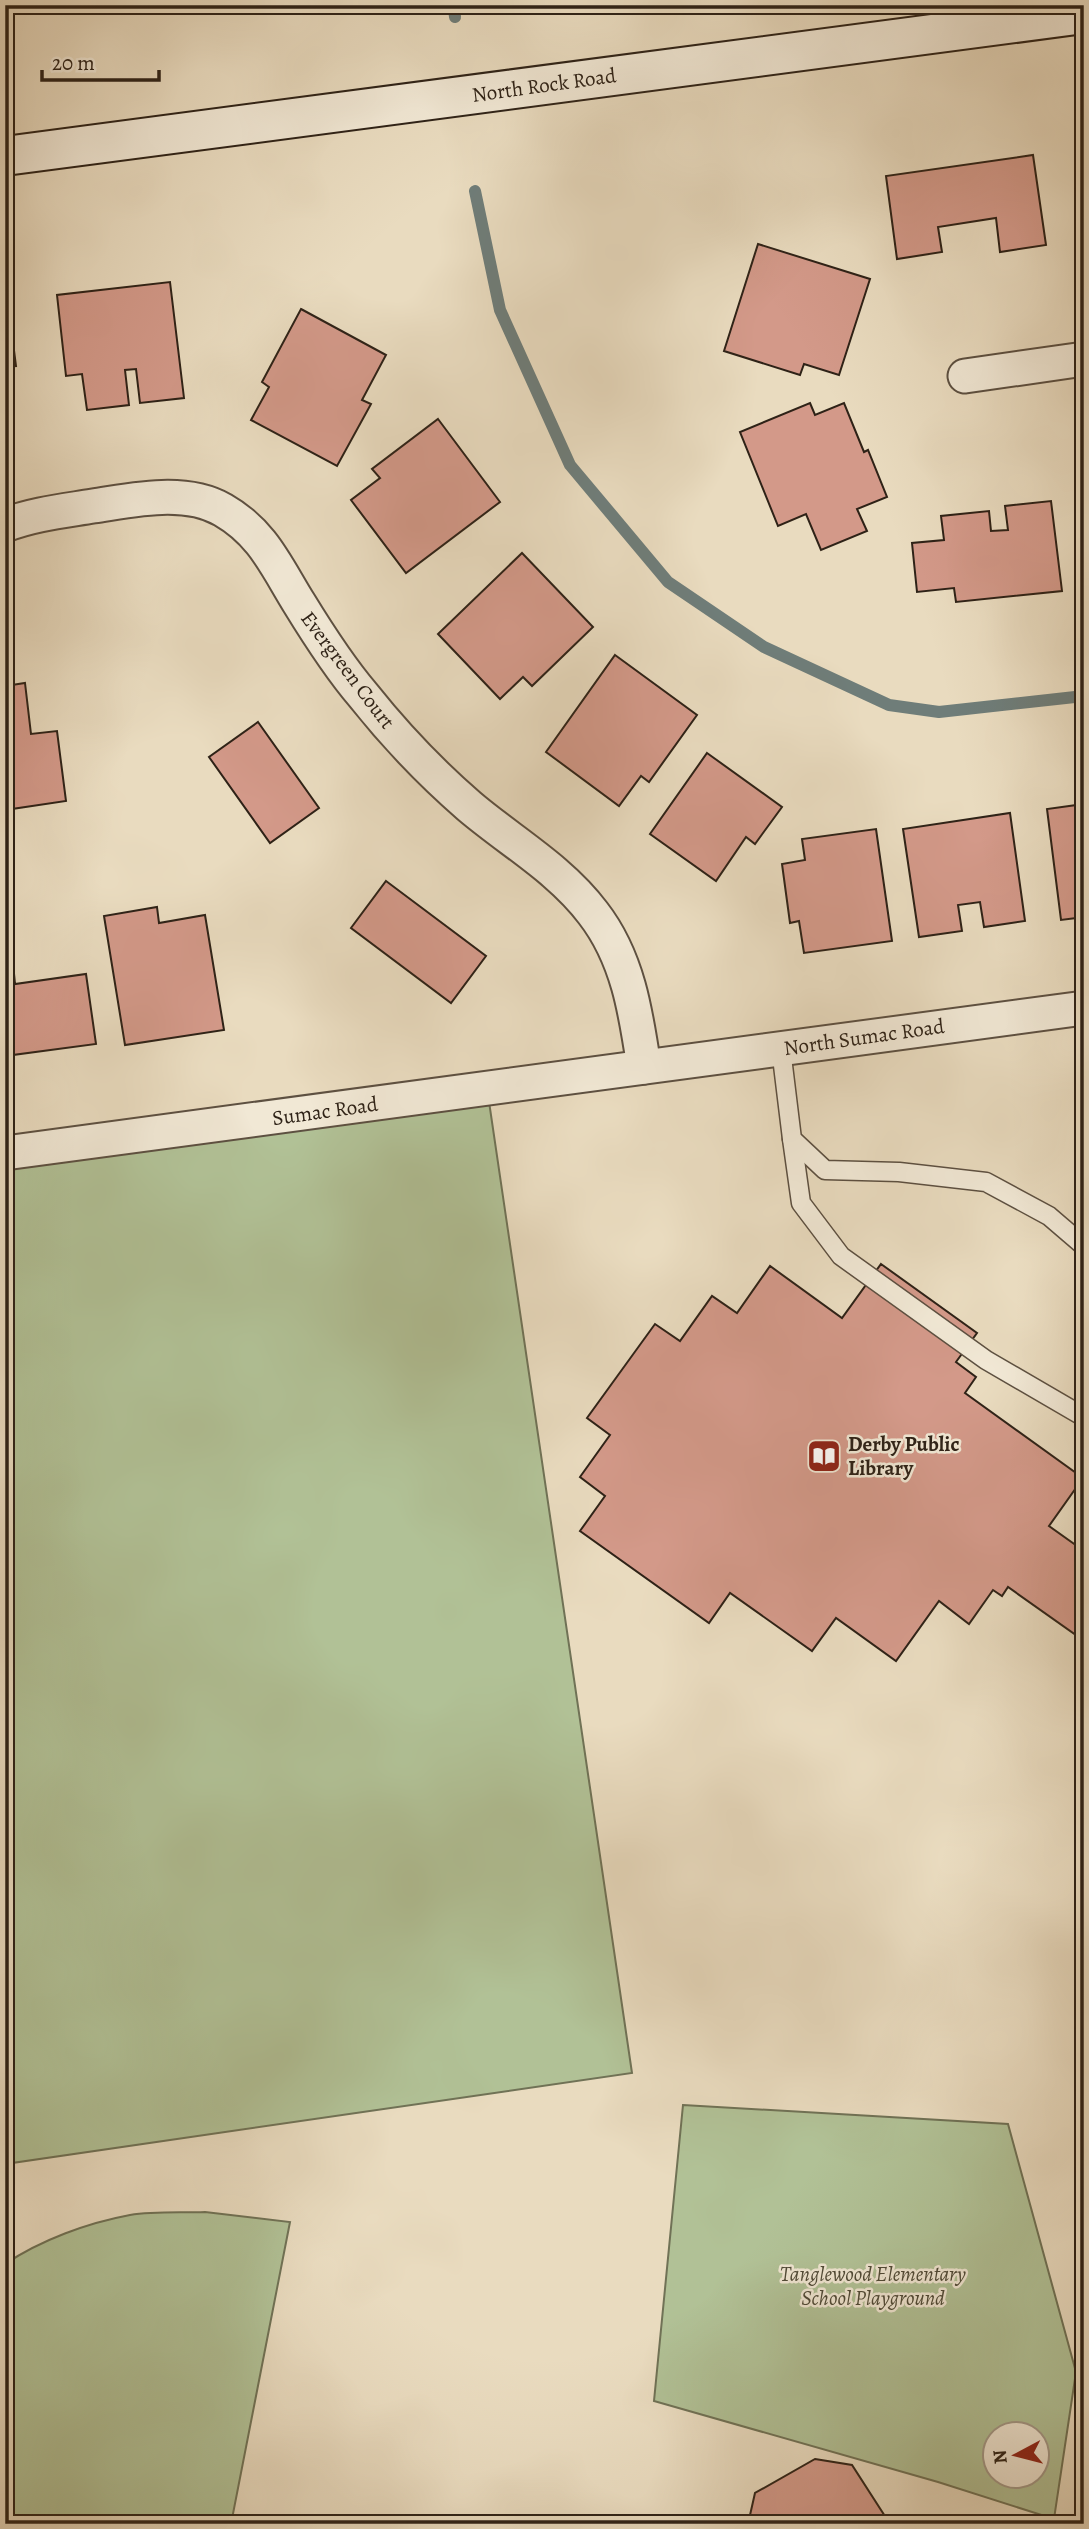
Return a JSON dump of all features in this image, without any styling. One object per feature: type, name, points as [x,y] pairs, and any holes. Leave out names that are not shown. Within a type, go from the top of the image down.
[{"type":"main road","name":"North Rock Road","points":[[5,156],[1084,14]]},
{"type":"street","points":[[965,376],[1084,359]]},
{"type":"street","name":"Evergreen Court","points":[[5,525],[29,516],[152,497],[186,498],[222,509],[253,532],[266,547],[299,604],[360,692],[396,734],[463,800],[563,880],[594,913],[622,961],[635,1004],[644,1067]]},
{"type":"street","name":"North Sumac Road","points":[[644,1067],[1084,1008]]},
{"type":"street","name":"Sumac Road","points":[[5,1153],[644,1067]]},
{"type":"lane","points":[[781,1049],[801,1203],[841,1256],[986,1360],[1084,1417]]},
{"type":"lane","points":[[792,1139],[825,1170],[899,1172],[986,1182],[1049,1216],[1084,1246]]},
{"type":"green space","points":[[487,1088],[632,2073],[5,2164],[5,1152]]},
{"type":"green space","name":"Tanglewood Elementary School Playground","points":[[683,2105],[1008,2124],[1076,2372],[1054,2519],[938,2482],[654,2401]]},
{"type":"green space","points":[[205,2212],[290,2222],[231,2524],[5,2524],[5,2264],[49,2240],[114,2218],[139,2214]]},
{"type":"building","points":[[1033,155],[1046,245],[1000,252],[996,218],[938,227],[942,252],[897,259],[886,176]]},
{"type":"building","points":[[758,244],[870,279],[839,375],[804,364],[800,375],[724,351]]},
{"type":"building","points":[[170,282],[184,398],[140,403],[136,369],[125,370],[129,405],[87,410],[82,374],[66,376],[57,295]]},
{"type":"building","points":[[301,309],[386,355],[362,400],[371,404],[337,466],[251,420],[269,387],[262,382]]},
{"type":"building","points":[[5,311],[9,311],[16,366],[5,367]]},
{"type":"building","points":[[810,403],[815,415],[844,403],[864,452],[868,450],[887,497],[857,509],[867,531],[821,550],[806,514],[778,526],[740,432]]},
{"type":"building","points":[[438,419],[500,502],[406,573],[351,500],[380,478],[372,469]]},
{"type":"building","points":[[1051,501],[1062,591],[956,602],[954,588],[917,592],[912,543],[944,540],[941,516],[989,511],[991,531],[1008,530],[1005,506]]},
{"type":"building","points":[[522,553],[593,627],[532,686],[523,677],[500,699],[438,634]]},
{"type":"building","points":[[615,655],[697,715],[649,782],[641,776],[619,806],[546,752]]},
{"type":"building","points":[[25,683],[31,734],[57,731],[66,801],[5,810],[5,686]]},
{"type":"building","points":[[258,722],[319,808],[270,843],[209,757]]},
{"type":"building","points":[[707,753],[782,807],[755,844],[746,837],[716,881],[650,834]]},
{"type":"building","points":[[1084,804],[1084,917],[1061,920],[1047,809]]},
{"type":"building","points":[[1010,813],[1025,921],[984,927],[980,902],[958,905],[962,931],[919,937],[903,829]]},
{"type":"building","points":[[876,829],[892,941],[804,953],[799,921],[790,923],[782,864],[805,860],[802,839]]},
{"type":"building","points":[[386,881],[486,956],[451,1003],[351,928]]},
{"type":"building","points":[[157,907],[159,923],[205,915],[224,1030],[125,1045],[104,916]]},
{"type":"building","points":[[13,963],[15,984],[86,974],[96,1044],[5,1056],[5,964]]},
{"type":"building","name":"Derby Public Library","points":[[881,1264],[977,1333],[956,1362],[976,1377],[965,1393],[1083,1478],[1049,1526],[1084,1551],[1083,1640],[1008,1587],[1002,1596],[993,1590],[969,1624],[939,1601],[896,1661],[836,1618],[812,1651],[730,1593],[709,1623],[580,1531],[605,1496],[580,1477],[610,1435],[587,1418],[655,1324],[680,1341],[712,1296],[737,1313],[770,1266],[842,1318]]},
{"type":"building","points":[[815,2459],[852,2465],[890,2524],[748,2524],[755,2493]]},
{"type":"waterway","points":[[454,9],[455,17]]},
{"type":"waterway","points":[[475,191],[500,310],[570,465],[668,582],[764,647],[889,705],[939,712],[1084,696]]},
{"type":"place","name":"Derby Public Library","points":[[824,1456]]}]
